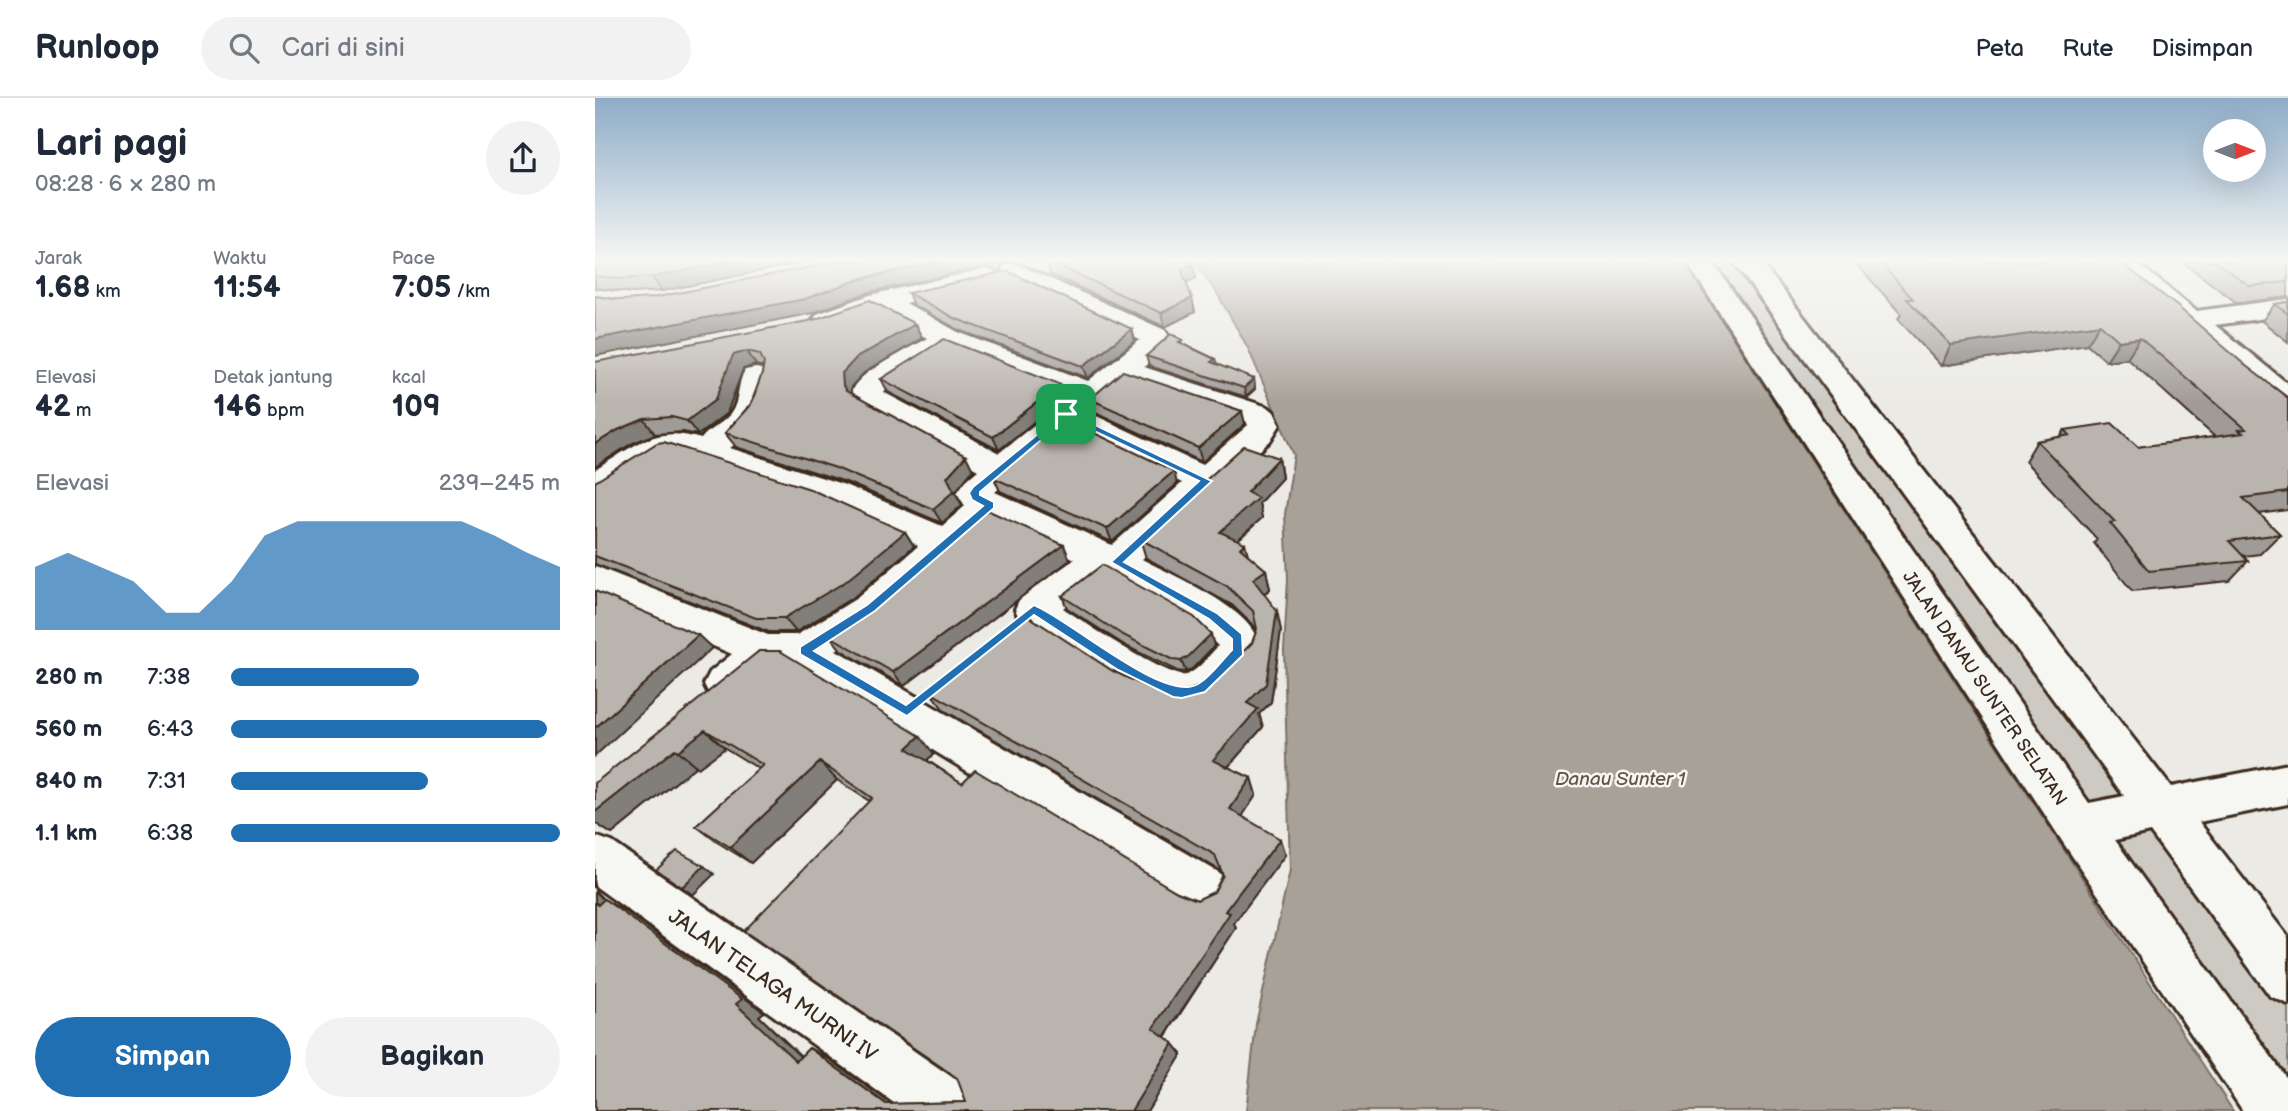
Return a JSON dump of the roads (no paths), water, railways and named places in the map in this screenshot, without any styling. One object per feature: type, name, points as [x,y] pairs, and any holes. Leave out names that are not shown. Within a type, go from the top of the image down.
[{"type":"street","points":[[798,327],[821,323],[860,308]]},
{"type":"street","points":[[893,308],[1079,404],[1206,481]]},
{"type":"street","points":[[1034,609],[1122,667],[1173,692],[1201,689],[1238,651],[1238,637],[1213,616],[1110,559],[990,505],[974,493],[1155,344],[1155,336],[1095,308]]},
{"type":"street","name":"JALAN DANAU SUNTER SELATAN","points":[[1731,308],[2078,826],[2276,1111]]},
{"type":"street","points":[[1783,308],[2288,978]]},
{"type":"street","points":[[2176,308],[2288,400]]},
{"type":"street","points":[[2190,320],[2278,308]]},
{"type":"street","points":[[948,338],[871,386],[867,390],[867,396],[1002,468]]},
{"type":"street","points":[[1002,635],[1034,609],[1110,559],[1206,481],[1258,434],[1264,425],[1263,419],[1257,414],[1122,370]]},
{"type":"street","points":[[595,486],[660,445],[744,422],[753,398],[756,377]]},
{"type":"street","points":[[686,439],[833,493],[920,529],[943,545]]},
{"type":"street","points":[[696,708],[784,651],[871,608],[990,505]]},
{"type":"street","points":[[595,580],[784,651],[922,698],[1203,888]]},
{"type":"street","points":[[2078,826],[2288,784]]},
{"type":"street","name":"JALAN TELAGA MURNI IV","points":[[595,858],[952,1111]]},
{"type":"water","name":"Danau Sunter 1","points":[[1226,308],[1714,308],[2233,1111],[1246,1111],[1256,1024],[1290,870],[1284,650],[1288,579],[1285,514],[1294,455],[1248,348]]}]
